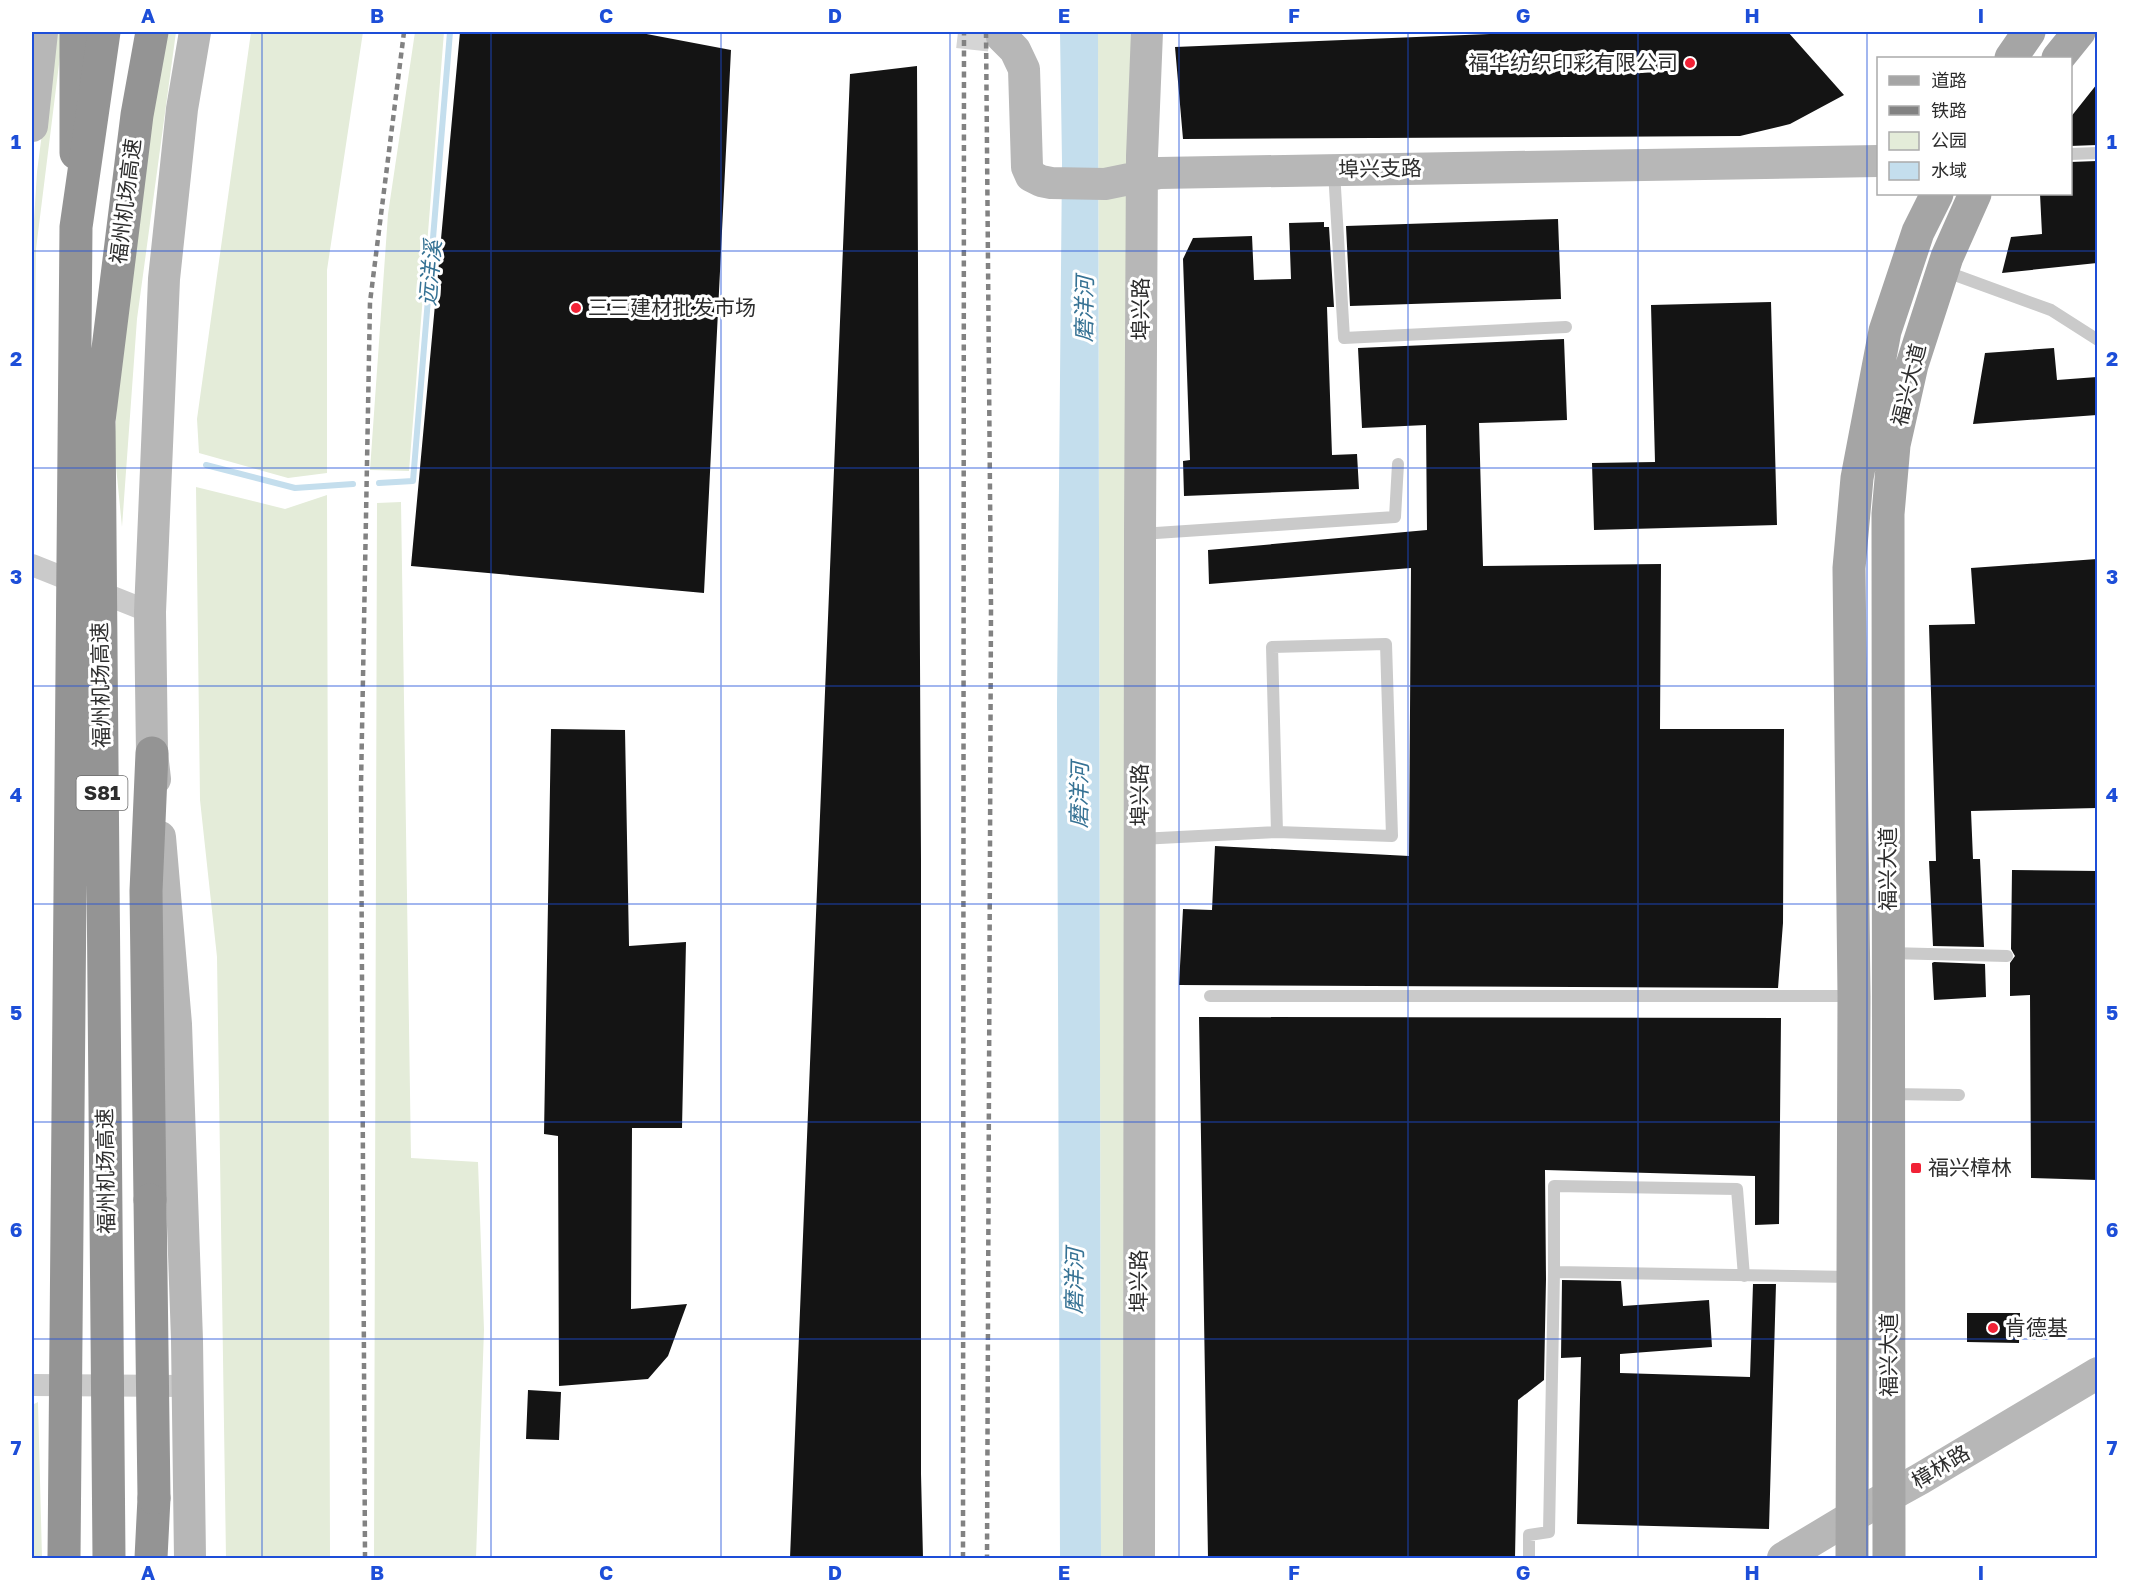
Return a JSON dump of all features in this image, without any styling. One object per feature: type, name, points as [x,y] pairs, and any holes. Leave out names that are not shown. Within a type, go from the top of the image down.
[{"type":"highway","points":[[76,32],[76,227]]},
{"type":"highway","name":"福州机场高速","points":[[64,1558],[76,227],[104,32]]},
{"type":"highway","name":"福州机场高速","points":[[110,1558],[99,421],[137,115],[152,32]]},
{"type":"highway","points":[[152,753],[146,891],[154,1498],[152,1558]]},
{"type":"main road","points":[[2012,57],[2029,32]]},
{"type":"main road","points":[[2059,57],[2079,32]]},
{"type":"main road","name":"福兴大道","points":[[1852,1558],[1854,996],[1849,568],[1857,478],[1885,331],[1918,232],[1936,195]]},
{"type":"main road","name":"福兴大道","points":[[1889,1558],[1888,514],[1894,445],[1912,365],[1943,271],[1975,195]]},
{"type":"street","points":[[32,126],[42,32]]},
{"type":"street","points":[[190,1558],[176,1024],[152,753],[150,612],[164,279],[182,108],[195,32]]},
{"type":"street","name":"埠兴路","points":[[1139,1558],[1140,534],[1142,177],[1147,32]]},
{"type":"street","name":"埠兴支路","points":[[1002,37],[1015,50],[1023,69],[1027,167],[1031,176],[1041,182],[1106,184],[1159,174],[1877,160]]},
{"type":"street","points":[[32,566],[150,612]]},
{"type":"street","name":"樟林路","points":[[1783,1558],[2097,1372]]},
{"type":"street","points":[[32,1385],[187,1386]]},
{"type":"lane","points":[[2072,154],[2097,153]]},
{"type":"lane","points":[[1334,170],[1344,338],[1566,327]]},
{"type":"lane","points":[[1943,271],[2051,310],[2097,340]]},
{"type":"lane","points":[[1140,534],[1395,518],[1398,464]]},
{"type":"lane","points":[[1140,839],[1277,832],[1392,836],[1386,644],[1272,647],[1277,832]]},
{"type":"lane","points":[[1888,953],[2007,956]]},
{"type":"lane","points":[[1210,996],[1854,996]]},
{"type":"lane","points":[[1888,1094],[1959,1095]]},
{"type":"lane","points":[[1528,1558],[1529,1535],[1549,1532],[1554,1185],[1737,1189],[1744,1276]]},
{"type":"lane","points":[[1554,1272],[1852,1277]]},
{"type":"green space","points":[[55,32],[63,32],[36,249],[32,522],[32,252],[37,172]]},
{"type":"green space","points":[[164,32],[176,32],[137,319],[122,527],[114,446],[128,256]]},
{"type":"green space","points":[[251,32],[363,32],[327,270],[327,473],[288,478],[199,453],[197,419]]},
{"type":"green space","points":[[415,32],[444,32],[409,471],[370,470],[388,214]]},
{"type":"green space","points":[[1098,32],[1140,32],[1134,1558],[1101,1558]]},
{"type":"green space","points":[[196,487],[285,509],[327,495],[330,1558],[226,1558],[217,957],[200,800]]},
{"type":"green space","points":[[401,502],[411,1158],[478,1162],[484,1330],[476,1558],[374,1558],[377,503]]},
{"type":"green space","points":[[38,1402],[42,1558],[32,1558],[32,1405]]},
{"type":"water","name":"磨洋河","points":[[1060,32],[1098,32],[1101,1558],[1060,1558],[1057,702],[1062,162]]},
{"type":"building","name":"三三建材批发市场","points":[[460,32],[636,32],[731,50],[704,593],[411,566]]},
{"type":"building","points":[[1535,32],[1788,32],[1844,95],[1790,124],[1740,136],[1183,139],[1175,47]]},
{"type":"building","points":[[917,66],[923,1558],[790,1558],[850,74]]},
{"type":"building","points":[[2097,84],[2097,145],[2072,146],[2072,115]]},
{"type":"building","points":[[2097,161],[2097,263],[2002,273],[2011,237],[2042,234],[2040,195],[2072,195],[2072,162]]},
{"type":"building","points":[[1558,219],[1561,299],[1350,306],[1346,226]]},
{"type":"building","points":[[1324,222],[1324,227],[1329,227],[1334,307],[1327,307],[1332,455],[1357,454],[1359,489],[1184,496],[1183,461],[1190,460],[1183,259],[1193,238],[1252,236],[1254,280],[1291,279],[1289,223]]},
{"type":"building","points":[[1771,302],[1777,525],[1594,530],[1592,463],[1655,462],[1651,305]]},
{"type":"building","points":[[1564,339],[1567,420],[1479,423],[1483,566],[1661,564],[1660,729],[1784,729],[1783,923],[1778,988],[1179,985],[1183,909],[1212,910],[1215,846],[1409,856],[1411,568],[1209,584],[1208,550],[1427,530],[1426,425],[1362,428],[1358,348]]},
{"type":"building","points":[[2054,348],[2057,380],[2097,377],[2097,415],[1973,424],[1985,353]]},
{"type":"building","points":[[2097,559],[2097,808],[1971,811],[1973,859],[1980,859],[1984,947],[1933,946],[1929,861],[1936,861],[1929,625],[1975,624],[1971,568]]},
{"type":"building","points":[[551,729],[625,730],[629,946],[686,942],[682,1128],[632,1128],[631,1309],[687,1304],[668,1356],[648,1379],[559,1386],[558,1136],[544,1134]]},
{"type":"building","points":[[2012,870],[2097,871],[2097,1180],[2031,1178],[2030,995],[2010,996],[2010,963],[2015,956],[2011,949]]},
{"type":"building","points":[[1932,963],[1985,964],[1986,997],[1934,1000]]},
{"type":"building","points":[[1199,1017],[1781,1018],[1779,1224],[1755,1225],[1755,1176],[1545,1170],[1544,1380],[1518,1400],[1515,1558],[1208,1558]]},
{"type":"building","points":[[1562,1280],[1621,1281],[1623,1306],[1709,1300],[1712,1347],[1620,1354],[1620,1373],[1750,1377],[1753,1284],[1776,1284],[1769,1529],[1577,1524],[1581,1357],[1561,1358]]},
{"type":"building","name":"肯德基","points":[[1967,1313],[2020,1313],[2019,1343],[1967,1342]]},
{"type":"building","points":[[528,1390],[561,1392],[559,1440],[526,1439]]},
{"type":"waterway","name":"远洋溪","points":[[379,483],[413,481],[450,32]]},
{"type":"waterway","name":"远洋溪","points":[[206,465],[295,488],[353,484]]},
{"type":"tunnel","points":[[958,32],[1002,37]]},
{"type":"railway","points":[[365,1558],[361,785],[370,302],[404,32]]},
{"type":"railway","points":[[963,1558],[964,32]]},
{"type":"railway","points":[[986,32],[991,607],[987,1558]]},
{"type":"place","name":"福华纺织印彩有限公司","points":[[1690,63]]},
{"type":"place","name":"三三建材批发市场","points":[[576,308]]},
{"type":"place","name":"福兴樟林","points":[[1916,1168]]},
{"type":"place","name":"肯德基","points":[[1993,1328]]}]
